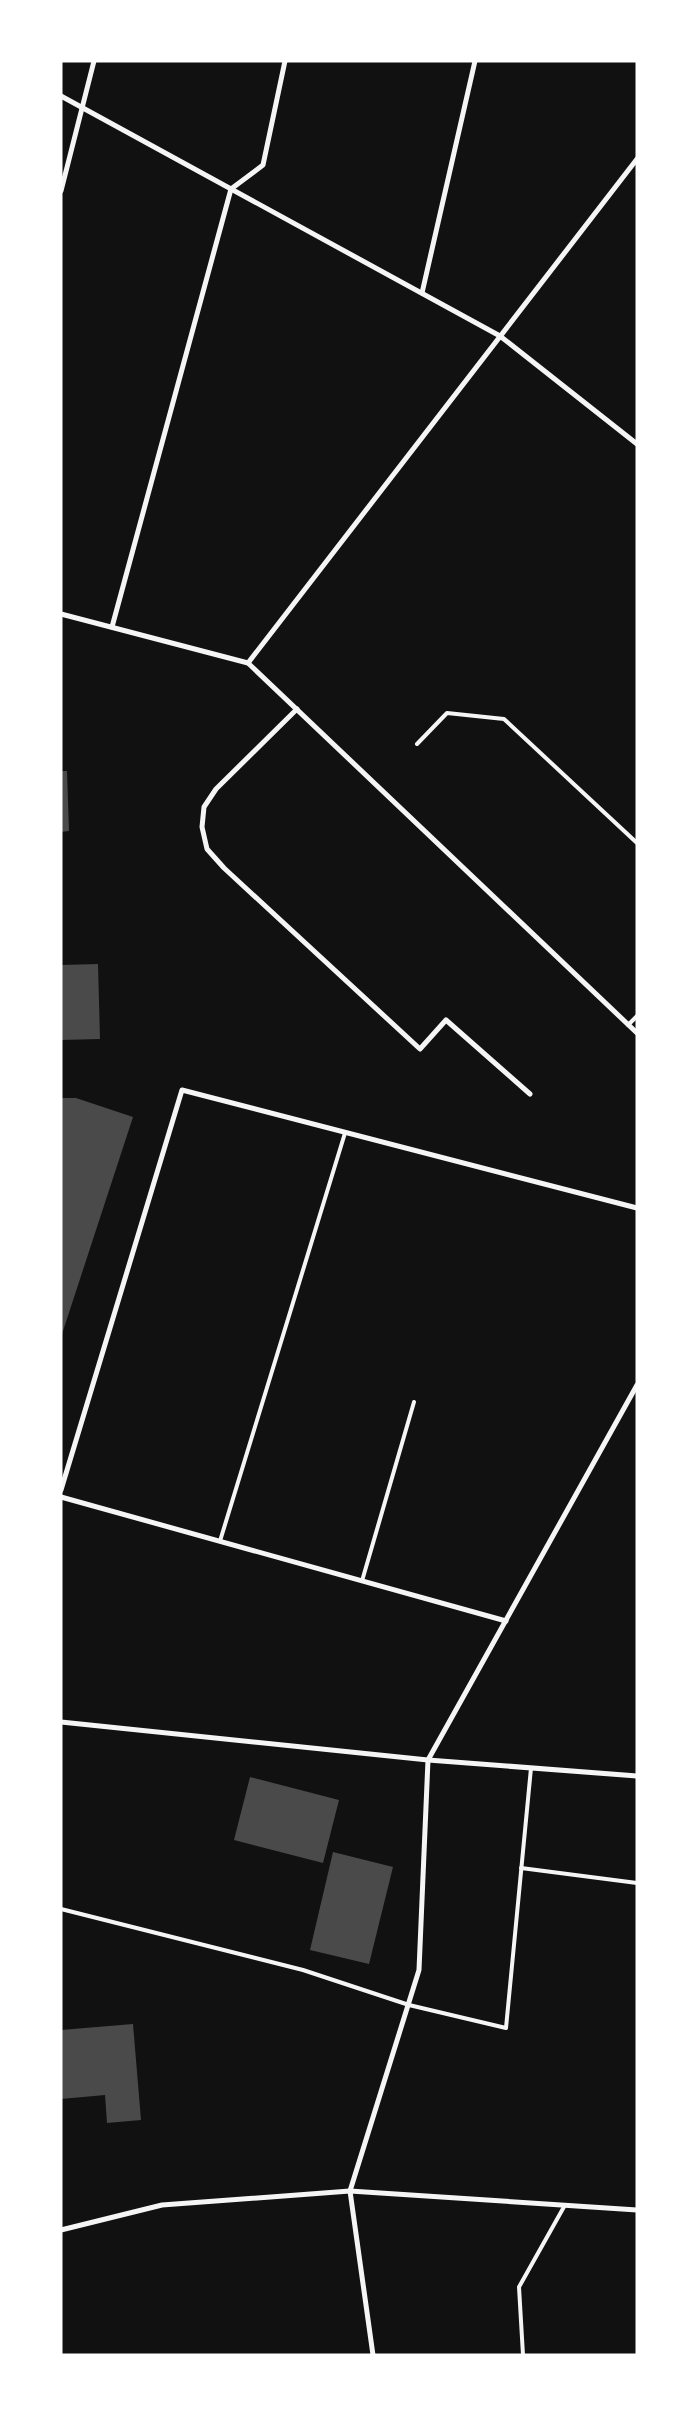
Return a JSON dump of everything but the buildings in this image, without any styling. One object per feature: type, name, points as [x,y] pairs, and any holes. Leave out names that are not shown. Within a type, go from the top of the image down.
[{"type":"street","points":[[61,191],[94,61]]},
{"type":"street","points":[[112,627],[231,189],[263,165],[285,61]]},
{"type":"street","points":[[422,293],[475,61]]},
{"type":"street","points":[[61,96],[500,336],[637,444]]},
{"type":"street","points":[[248,663],[637,159]]},
{"type":"street","points":[[61,614],[248,663],[637,1033]]},
{"type":"street","points":[[297,709],[216,789],[204,807],[202,827],[207,849],[224,868],[420,1049],[446,1020],[530,1094]]},
{"type":"street","points":[[61,1490],[182,1090],[637,1208]]},
{"type":"street","points":[[373,2355],[350,2191],[419,1970],[428,1760],[637,1385]]},
{"type":"street","points":[[61,1497],[506,1621]]},
{"type":"street","points":[[61,1722],[428,1760],[637,1776]]},
{"type":"street","points":[[61,2230],[162,2205],[350,2191],[637,2210]]},
{"type":"lane","points":[[417,744],[447,713],[504,719],[637,843]]},
{"type":"lane","points":[[628,1025],[637,1016]]},
{"type":"lane","points":[[220,1541],[346,1133]]},
{"type":"lane","points":[[362,1580],[414,1402]]},
{"type":"lane","points":[[61,1909],[303,1970],[408,2005],[506,2028],[531,1768]]},
{"type":"lane","points":[[521,1868],[637,1883]]},
{"type":"lane","points":[[523,2355],[519,2287],[565,2205]]}]
